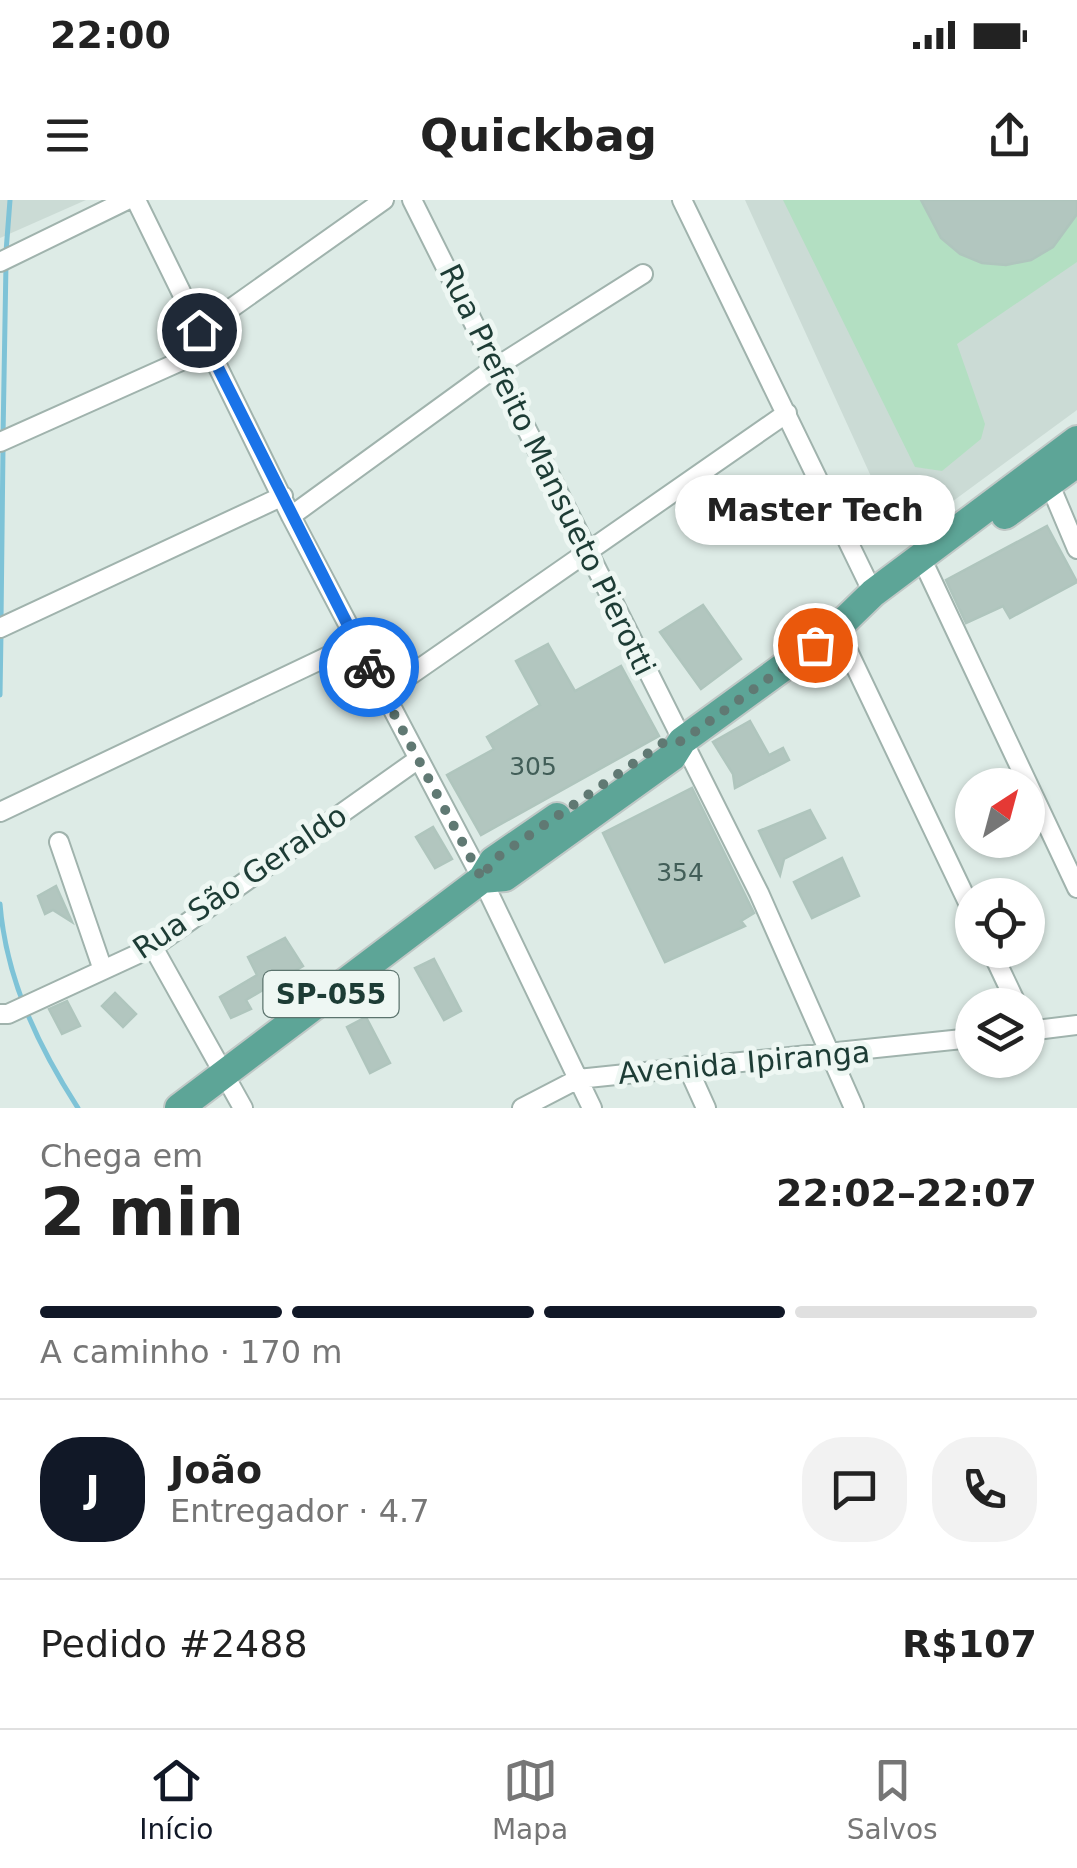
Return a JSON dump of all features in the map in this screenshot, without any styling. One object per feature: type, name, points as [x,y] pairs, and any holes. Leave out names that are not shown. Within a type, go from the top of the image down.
[{"type":"main road","points":[[482,879],[492,861],[663,743],[682,741],[837,628],[873,593],[1076,449]]},
{"type":"main road","points":[[837,628],[879,606],[1047,485],[1076,449]]},
{"type":"main road","name":"SP-055","points":[[179,1108],[482,879]]},
{"type":"street","points":[[0,262],[128,200]]},
{"type":"street","points":[[136,200],[290,516],[482,879],[592,1108]]},
{"type":"street","points":[[199,330],[384,200]]},
{"type":"street","name":"Rua Prefeito Mansueto Pierotti","points":[[412,200],[759,893],[854,1108]]},
{"type":"street","points":[[682,200],[873,593]]},
{"type":"street","points":[[290,516],[496,367],[644,274]]},
{"type":"street","points":[[7,439],[208,350]]},
{"type":"street","points":[[382,694],[787,413]]},
{"type":"street","points":[[1047,485],[1077,549]]},
{"type":"street","points":[[0,628],[283,496]]},
{"type":"street","points":[[927,570],[1077,888]]},
{"type":"street","points":[[837,628],[956,878]]},
{"type":"street","points":[[8,810],[356,643]]},
{"type":"street","name":"Rua São Geraldo","points":[[4,1014],[153,948],[417,760]]},
{"type":"street","points":[[60,842],[102,970]]},
{"type":"street","points":[[153,948],[243,1108]]},
{"type":"street","points":[[1045,1028],[1077,1026]]},
{"type":"street","name":"Avenida Ipiranga","points":[[522,1108],[578,1079],[955,1040]]},
{"type":"street","points":[[687,1066],[706,1108]]},
{"type":"shaded area","points":[[0,200],[86,200],[0,238]]},
{"type":"shaded area","points":[[745,200],[1077,200],[1077,410],[900,540]]},
{"type":"green space","points":[[783,200],[1077,200],[1077,262],[957,344],[985,424],[981,439],[942,471],[915,467]]},
{"type":"building","points":[[921,200],[1077,200],[1077,214],[1053,247],[1031,260],[1006,265],[982,263],[960,254],[941,238]]},
{"type":"building","points":[[1047,526],[1077,582],[1010,618],[1003,606],[966,623],[946,580]]},
{"type":"building","points":[[703,605],[741,659],[701,689],[660,632]]},
{"type":"building","points":[[548,644],[575,691],[621,666],[659,736],[481,835],[447,775],[494,749],[487,737],[540,705],[516,661]]},
{"type":"building","points":[[750,721],[769,755],[783,748],[789,760],[735,788],[733,774],[713,742]]},
{"type":"building","points":[[692,788],[754,913],[741,921],[745,926],[665,962],[603,833]]},
{"type":"building","points":[[810,810],[825,838],[784,859],[780,875],[759,831]]},
{"type":"building","points":[[433,827],[452,859],[435,868],[416,837]]},
{"type":"building","points":[[842,858],[859,896],[812,918],[794,882]]},
{"type":"building","points":[[56,886],[72,922],[53,910],[45,914],[38,896]]},
{"type":"building","points":[[285,938],[303,966],[246,1000],[251,1009],[231,1018],[220,997],[257,975],[248,957]]},
{"type":"building","points":[[434,959],[461,1011],[444,1020],[415,968]]},
{"type":"building","points":[[115,993],[136,1014],[123,1027],[102,1006]]},
{"type":"building","points":[[67,1001],[80,1026],[62,1034],[49,1009]]},
{"type":"building","points":[[366,1017],[390,1063],[370,1073],[347,1027]]},
{"type":"waterway","points":[[6,252],[10,200]]},
{"type":"waterway","points":[[3,437],[6,263]]},
{"type":"waterway","points":[[1,622],[3,448]]},
{"type":"waterway","points":[[0,695],[1,633]]},
{"type":"waterway","points":[[0,904],[9,959],[26,1011],[78,1108]]},
{"type":"way so far","points":[[369,667],[482,879],[492,861],[663,743],[682,741],[815,645]]},
{"type":"place","name":"Master Tech","points":[[815,645]]},
{"type":"route","points":[[199,330],[369,667]]}]
